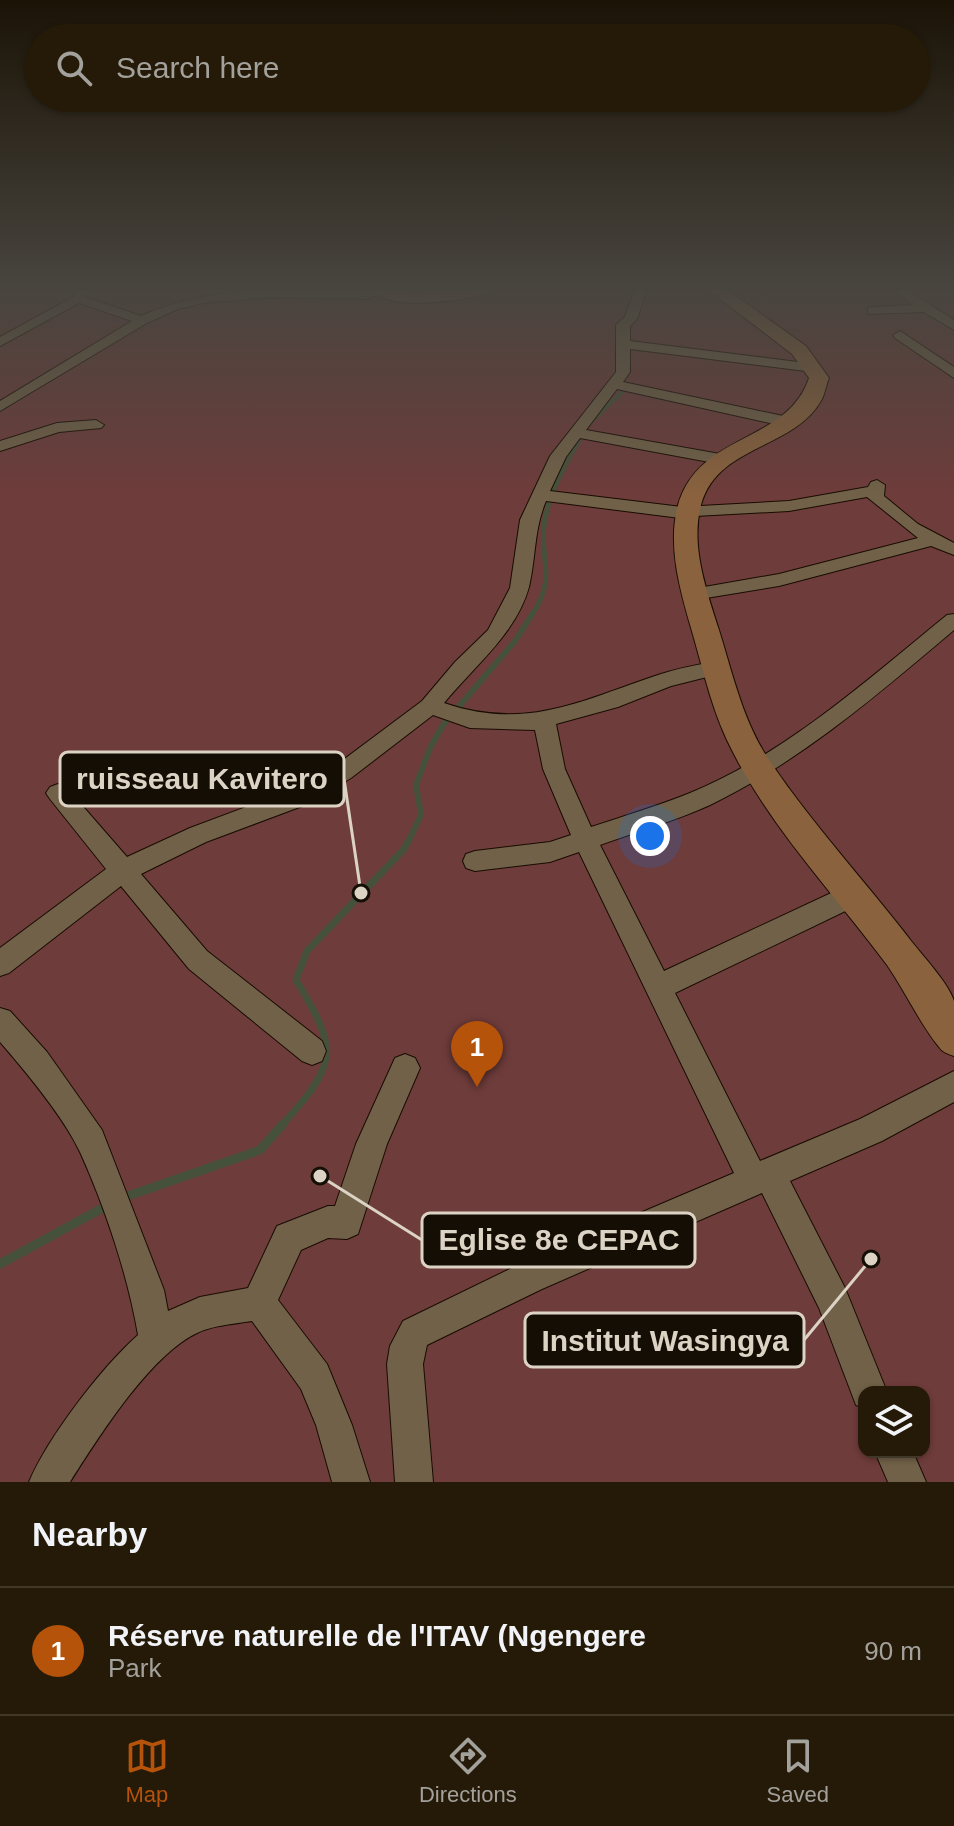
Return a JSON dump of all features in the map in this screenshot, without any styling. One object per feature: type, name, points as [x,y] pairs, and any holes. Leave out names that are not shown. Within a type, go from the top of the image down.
[{"type":"street","points":[[0,407],[80,358]]},
{"type":"street","points":[[0,964],[122,871],[198,835],[297,798],[343,772],[430,706],[462,667],[496,634],[519,588],[529,520],[558,456],[623,372],[623,358]]},
{"type":"street","points":[[736,358],[814,368]]},
{"type":"street","points":[[806,358],[819,378],[808,408],[720,459],[700,476],[692,490],[685,541],[694,594],[728,706],[757,767],[830,869],[902,955],[954,1037]]},
{"type":"street","points":[[932,358],[954,374]]},
{"type":"street","points":[[613,384],[788,422]]},
{"type":"street","points":[[0,446],[57,428],[96,425]]},
{"type":"street","points":[[574,432],[720,459]]},
{"type":"street","points":[[542,495],[688,512],[789,506],[875,488],[875,497],[897,518],[954,550]]},
{"type":"street","points":[[694,594],[779,580],[932,540]]},
{"type":"street","points":[[475,861],[550,852],[587,842],[700,799],[828,723],[954,620]]},
{"type":"street","points":[[430,706],[470,720],[507,724],[544,721],[611,702],[666,680],[716,668]]},
{"type":"street","points":[[544,721],[554,769],[657,988],[833,1300],[867,1386]]},
{"type":"street","points":[[58,793],[198,960],[312,1051]]},
{"type":"street","points":[[657,988],[853,895]]},
{"type":"street","points":[[0,1021],[37,1062],[91,1141],[147,1290],[156,1340]]},
{"type":"street","points":[[259,1303],[289,1238],[328,1222],[347,1223],[355,1190],[382,1114],[405,1068]]},
{"type":"street","points":[[414,1482],[405,1364],[408,1346],[415,1333],[530,1277],[704,1205],[761,1176],[871,1130],[954,1086]]},
{"type":"street","points":[[48,1482],[108,1398],[156,1340],[183,1322],[210,1311],[259,1303]]},
{"type":"street","points":[[259,1303],[314,1377],[334,1425],[351,1482]]},
{"type":"street","points":[[897,1458],[907,1482]]},
{"type":"shaded area","points":[[0,358],[954,358],[954,1482],[0,1482]]},
{"type":"waterway","points":[[591,422],[623,391]]},
{"type":"waterway","points":[[532,615],[540,602],[546,580],[543,539],[546,513],[559,478],[582,434]]},
{"type":"waterway","points":[[409,840],[421,815],[416,785],[430,748],[443,725],[515,641],[533,613]]},
{"type":"waterway","points":[[281,1126],[313,1087],[326,1057],[320,1024],[296,980],[307,951],[409,840]]},
{"type":"waterway","points":[[122,1198],[260,1150],[283,1124]]},
{"type":"waterway","points":[[0,1264],[108,1205]]},
{"type":"place","name":"ruisseau Kavitero","points":[[361,893]]},
{"type":"place","name":"Réserve naturelle de l'ITAV (Ngengere","points":[[477,1087]]},
{"type":"place","name":"Eglise 8e CEPAC","points":[[320,1176]]},
{"type":"place","name":"Institut Wasingya","points":[[871,1259]]}]
